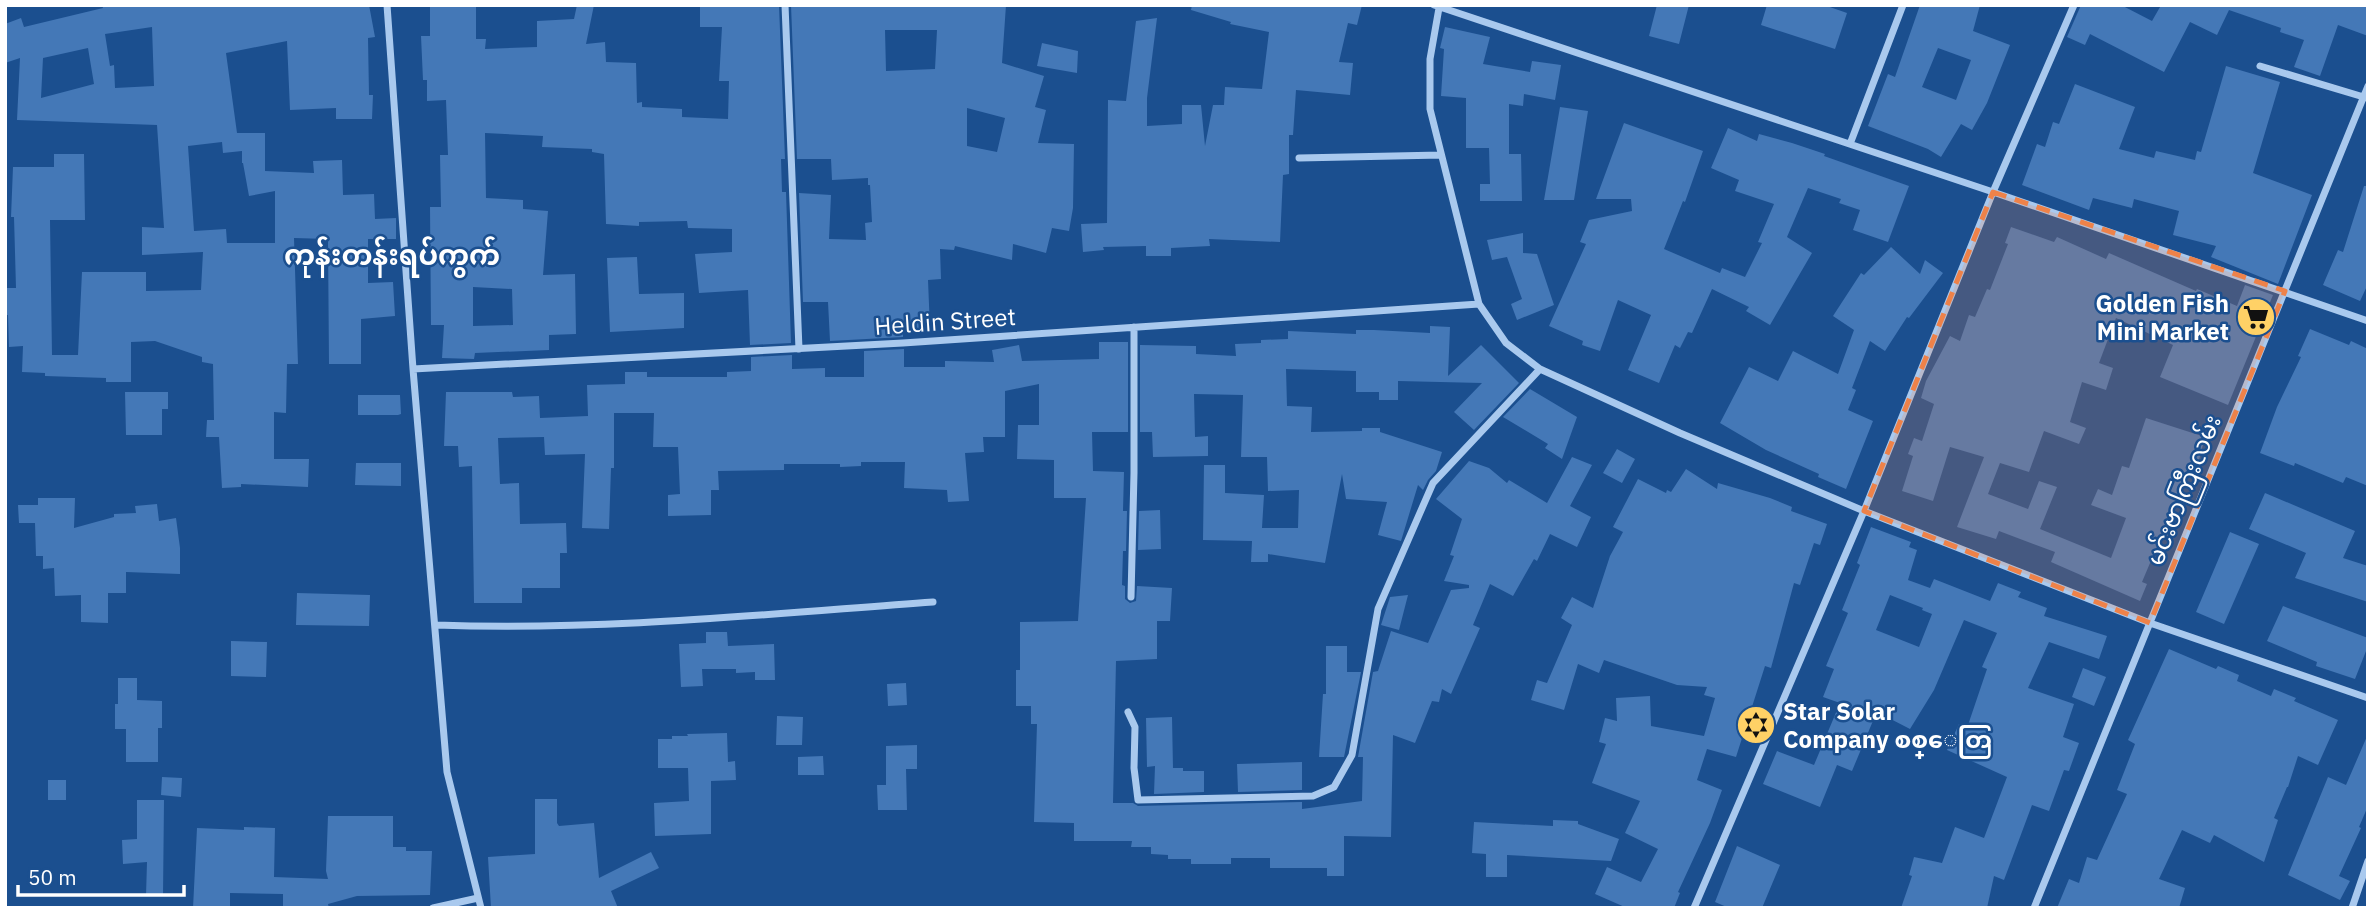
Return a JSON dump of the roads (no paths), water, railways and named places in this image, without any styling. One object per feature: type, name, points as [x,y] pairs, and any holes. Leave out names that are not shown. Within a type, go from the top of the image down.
[{"type":"street","points":[[387,5],[447,772],[481,908]]},
{"type":"street","points":[[785,5],[799,349]]},
{"type":"street","points":[[1850,144],[1903,5]]},
{"type":"street","points":[[1694,908],[1864,511],[1993,192],[2074,5]]},
{"type":"street","points":[[2368,321],[1437,6],[1430,60],[1430,109],[1479,304],[1506,343],[1540,369],[1680,433],[1864,511],[2150,622],[2368,698]]},
{"type":"street","points":[[2260,66],[2366,97]]},
{"type":"street","name":"မင်းဗာကြီးလမ်း","points":[[2034,908],[2366,97],[2368,86]]},
{"type":"street","points":[[1299,158],[1441,155]]},
{"type":"street","name":"Heldin Street","points":[[414,369],[799,349],[1479,304]]},
{"type":"street","points":[[1131,597],[1133,327]]},
{"type":"street","points":[[1128,712],[1135,727],[1133,768],[1138,800],[1312,796],[1334,787],[1352,755],[1378,609],[1433,483],[1540,369]]},
{"type":"street","points":[[436,625],[514,628],[648,622],[933,602]]},
{"type":"street","points":[[2351,908],[2368,861]]},
{"type":"street","points":[[433,908],[478,898]]},
{"type":"place","name":"Golden Fish Mini Market","points":[[2256,317]]},
{"type":"place","name":"Star Solar Company စစ္ေတြ","points":[[1756,725]]},
{"type":"district","name":"ကုန်းတန်းရပ်ကွက်","points":[[392,254]]}]
